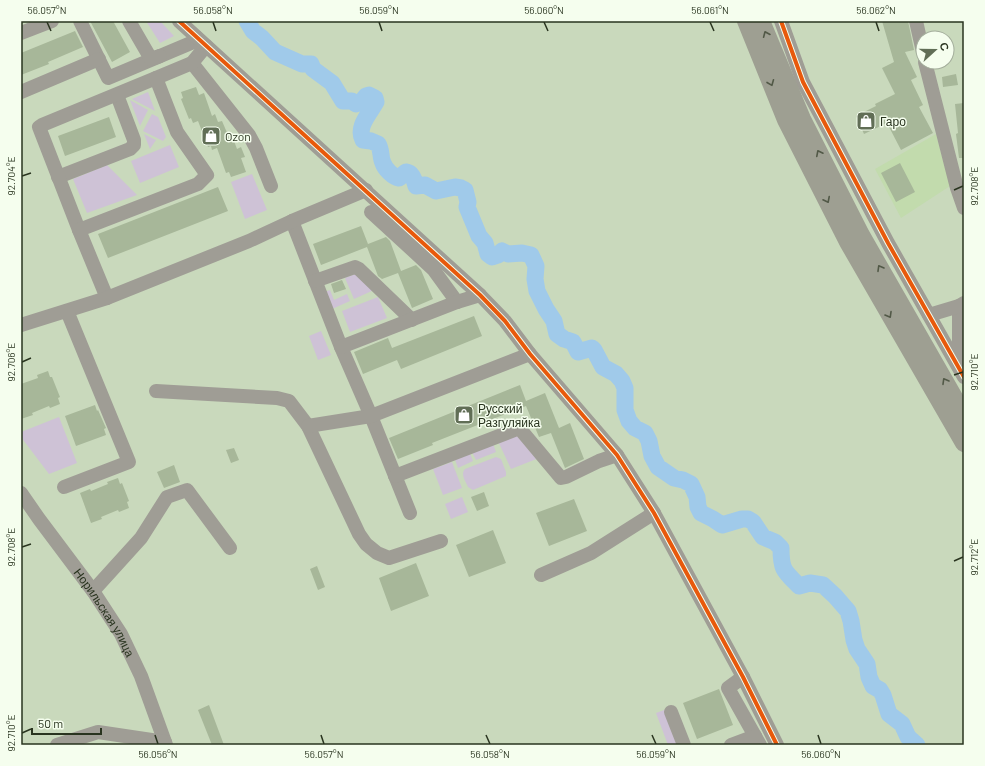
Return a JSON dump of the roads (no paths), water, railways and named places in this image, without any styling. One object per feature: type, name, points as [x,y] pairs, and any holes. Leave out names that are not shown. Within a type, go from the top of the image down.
[{"type":"main road","points":[[746,21],[786,120],[848,242],[964,443]]},
{"type":"main road","points":[[761,21],[802,119],[861,235],[964,415]]},
{"type":"street","points":[[21,33],[52,21]]},
{"type":"street","points":[[80,21],[108,78],[151,59],[191,44],[201,42]]},
{"type":"street","points":[[129,21],[151,59]]},
{"type":"street","points":[[179,21],[480,294],[505,321],[530,354],[617,455],[654,513],[777,745]]},
{"type":"street","points":[[781,21],[803,82],[888,243],[964,377]]},
{"type":"street","points":[[107,298],[39,127],[192,63],[201,42]]},
{"type":"street","points":[[21,92],[99,59]]},
{"type":"street","points":[[192,63],[248,135],[256,148],[271,186]]},
{"type":"street","points":[[927,70],[957,188],[964,208]]},
{"type":"street","points":[[79,230],[198,184],[207,175],[177,132],[156,78]]},
{"type":"street","points":[[58,177],[130,149],[134,145],[134,140],[117,95]]},
{"type":"street","points":[[21,326],[107,298],[249,241],[366,190]]},
{"type":"street","points":[[371,212],[433,269],[457,302]]},
{"type":"street","points":[[292,221],[341,347],[371,416],[410,513]]},
{"type":"street","points":[[315,281],[355,267],[359,269],[412,320]]},
{"type":"street","points":[[341,347],[480,294]]},
{"type":"street","points":[[929,315],[961,304],[959,346],[964,354]]},
{"type":"street","points":[[64,487],[129,462],[67,311]]},
{"type":"street","points":[[308,426],[371,416],[530,354]]},
{"type":"street","points":[[156,391],[277,398],[289,401],[308,426],[359,534],[366,544],[377,553],[389,558],[441,541]]},
{"type":"street","points":[[395,476],[517,429],[520,429],[561,478],[598,461],[617,455]]},
{"type":"street","points":[[93,591],[141,538],[167,497],[187,490],[230,548]]},
{"type":"street","name":"Норильская улица","points":[[21,493],[93,591],[121,634],[141,676],[166,743]]},
{"type":"street","points":[[541,575],[591,553],[654,513]]},
{"type":"street","points":[[731,745],[758,740],[728,688],[742,677]]},
{"type":"street","points":[[671,712],[684,745]]},
{"type":"street","points":[[57,745],[98,732],[166,743]]},
{"type":"waterway","points":[[247,21],[253,31],[275,52],[302,64],[311,64],[313,69],[332,83],[343,101],[352,101],[356,104],[369,95],[375,98],[376,102],[362,125],[361,135],[363,140],[378,144],[384,165],[394,176],[399,178],[406,172],[412,175],[416,186],[425,185],[436,191],[455,187],[465,190],[468,202],[467,207],[479,236],[485,243],[488,254],[492,257],[498,255],[502,251],[508,254],[522,253],[531,255],[536,266],[535,279],[537,291],[554,321],[557,334],[564,339],[573,342],[578,352],[592,348],[603,367],[616,374],[622,381],[625,388],[625,410],[629,421],[635,428],[645,433],[649,441],[652,456],[658,467],[674,478],[691,484],[697,497],[698,507],[701,513],[722,525],[742,519],[748,519],[753,522],[763,537],[775,542],[781,548],[784,570],[799,586],[810,583],[823,585],[835,596],[848,611],[854,640],[857,649],[867,664],[869,677],[873,686],[880,690],[883,695],[889,714],[902,724],[908,737],[917,745]]},
{"type":"place","name":"Гаро","points":[[866,121]]},
{"type":"place","name":"Ozon","points":[[211,136]]},
{"type":"place","name":"Русский Разгуляйка","points":[[464,415]]}]
